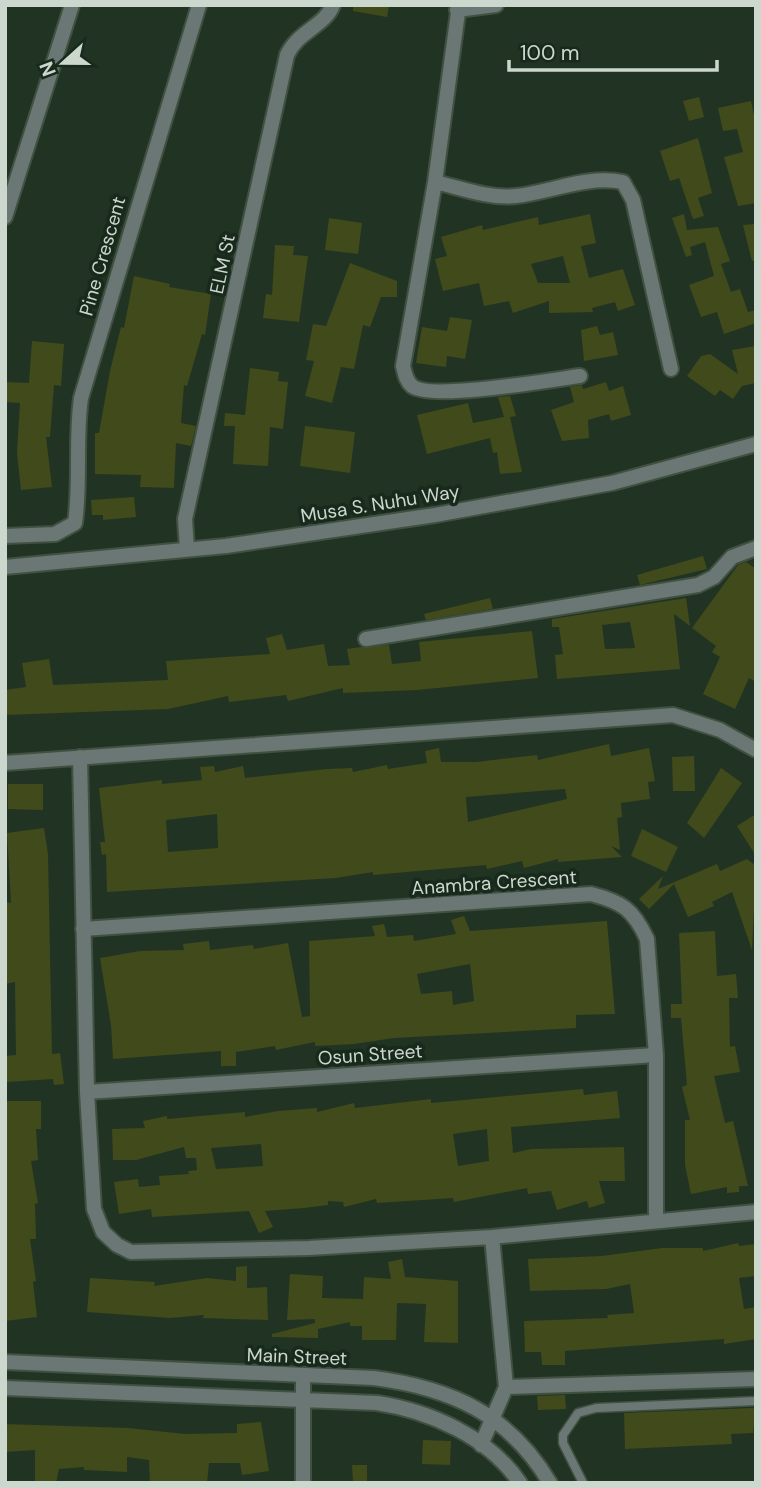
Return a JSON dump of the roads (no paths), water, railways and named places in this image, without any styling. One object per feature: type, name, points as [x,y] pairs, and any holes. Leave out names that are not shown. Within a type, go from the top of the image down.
[{"type":"street","points":[[5,217],[72,5]]},
{"type":"street","name":"Pine Crescent","points":[[5,536],[55,534],[75,523],[78,504],[77,426],[81,398],[200,5]]},
{"type":"street","name":"ELM St","points":[[187,549],[185,519],[287,55],[297,38],[325,17],[333,5]]},
{"type":"street","points":[[496,5],[458,8],[435,183],[403,366],[406,379],[412,386],[429,392],[506,386],[580,376]]},
{"type":"street","points":[[435,183],[495,196],[514,197],[605,178],[623,182],[633,200],[671,369]]},
{"type":"street","name":"Musa S. Nuhu Way","points":[[5,567],[298,537],[612,483],[756,444]]},
{"type":"street","points":[[366,639],[698,585],[715,577],[732,557],[756,548]]},
{"type":"street","points":[[5,763],[673,715],[754,743]]},
{"type":"street","points":[[80,757],[87,1092],[94,1209],[103,1232],[117,1245],[131,1252],[309,1248],[492,1237],[756,1212]]},
{"type":"street","name":"Anambra Crescent","points":[[83,929],[591,894],[617,901],[640,925],[647,939],[656,1055],[656,1221]]},
{"type":"street","name":"Osun Street","points":[[87,1092],[656,1055]]},
{"type":"street","points":[[481,1445],[506,1387],[492,1237]]},
{"type":"street","name":"Main Street","points":[[5,1362],[303,1375],[409,1383],[442,1392],[494,1417],[532,1456],[550,1483]]},
{"type":"street","points":[[303,1375],[303,1483]]},
{"type":"street","points":[[506,1387],[756,1379]]},
{"type":"street","points":[[5,1388],[402,1406],[429,1415],[481,1445],[511,1470],[520,1483]]},
{"type":"lane","points":[[583,1483],[564,1443],[563,1434],[578,1413],[596,1408],[756,1401]]}]
